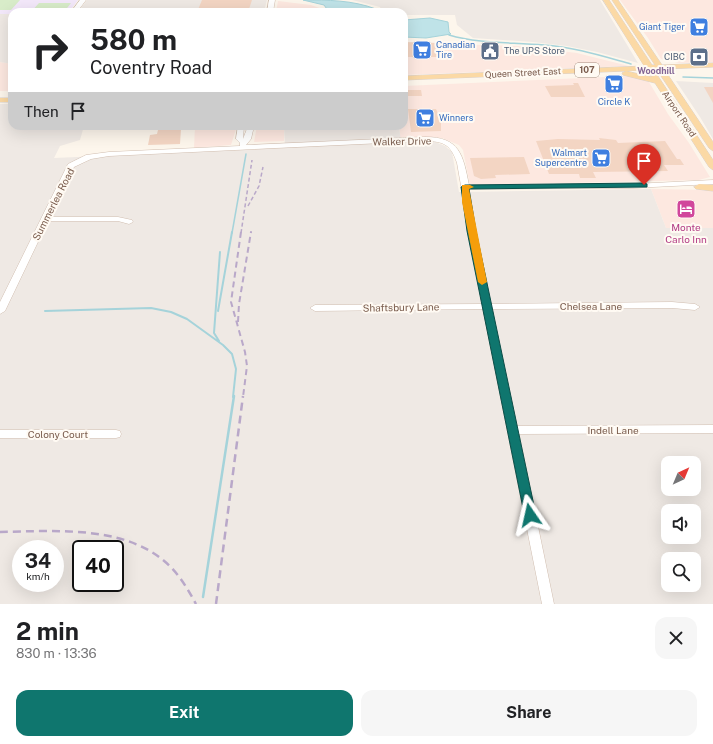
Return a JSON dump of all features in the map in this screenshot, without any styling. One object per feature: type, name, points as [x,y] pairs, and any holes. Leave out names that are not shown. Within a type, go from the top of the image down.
[{"type":"main road","name":"Airport Road","points":[[606,0],[713,168]]},
{"type":"main road","name":"Airport Road","points":[[615,0],[713,148]]},
{"type":"main road","points":[[655,60],[683,66]]},
{"type":"main road","name":"Queen Street East","points":[[408,82],[626,73],[683,66],[713,65]]},
{"type":"main road","name":"Queen Street East","points":[[661,69],[713,70]]},
{"type":"main road","name":"Queen Street East","points":[[408,78],[650,70]]},
{"type":"main road","points":[[626,73],[657,81]]},
{"type":"main road","points":[[701,184],[713,179]]},
{"type":"main road","points":[[701,184],[713,187]]},
{"type":"street","points":[[240,130],[239,139],[243,145],[248,139],[250,130]]},
{"type":"street","name":"Walker Drive","points":[[243,145],[425,139],[441,141],[453,148],[456,152],[465,187],[466,205],[488,306],[548,604]]},
{"type":"street","name":"Summerlea Road","points":[[0,311],[71,166],[89,157],[109,154],[243,145]]},
{"type":"street","points":[[465,187],[674,185],[713,182]]},
{"type":"street","points":[[46,219],[118,219],[129,222]]},
{"type":"street","name":"Chelsea Lane","points":[[488,306],[672,305],[695,307]]},
{"type":"street","name":"Shaftsbury Lane","points":[[315,308],[488,306]]},
{"type":"street","name":"Indell Lane","points":[[512,430],[713,429]]},
{"type":"street","name":"Colony Court","points":[[0,434],[116,434]]},
{"type":"shaded area","points":[[0,0],[78,0],[72,8],[8,8],[8,14],[0,14]]},
{"type":"shaded area","points":[[87,0],[267,0],[265,8],[81,8]]},
{"type":"shaded area","points":[[352,0],[600,0],[638,63],[567,46],[473,38],[457,25],[455,15],[408,15],[408,8],[380,7]]},
{"type":"shaded area","points":[[620,0],[713,0],[713,62],[679,63],[661,59],[648,38]]},
{"type":"shaded area","points":[[278,1],[311,5],[319,8],[277,8]]},
{"type":"shaded area","points":[[0,14],[8,14],[8,63],[0,62]]},
{"type":"shaded area","points":[[408,43],[518,46],[577,53],[629,66],[408,75]]},
{"type":"shaded area","points":[[0,62],[8,63],[8,91],[0,91]]},
{"type":"shaded area","points":[[628,76],[636,77],[649,82],[668,114],[689,143],[710,177],[699,180],[470,185],[463,150],[459,145],[442,138],[400,137],[399,130],[408,130],[408,86]]},
{"type":"shaded area","points":[[676,81],[713,83],[713,139],[700,117]]},
{"type":"shaded area","points":[[0,104],[8,104],[8,130],[83,130],[80,140],[60,146],[54,158],[285,148],[284,130],[400,130],[401,142],[435,142],[445,146],[452,152],[459,192],[651,189],[666,228],[713,228],[713,604],[0,604]]},
{"type":"shaded area","points":[[195,130],[236,130],[231,145],[194,148]]},
{"type":"shaded area","points":[[256,130],[284,130],[284,141],[254,142]]},
{"type":"shaded area","name":"Monte Carlo Inn","points":[[651,189],[713,190],[713,228],[666,228]]},
{"type":"green space","points":[[0,0],[20,0],[13,8],[8,8],[8,10],[0,10]]},
{"type":"green space","points":[[39,3],[71,3],[67,8],[35,8]]},
{"type":"water","points":[[303,0],[331,0],[349,2],[373,8],[326,8],[324,5]]},
{"type":"water","points":[[430,18],[448,22],[449,32],[451,34],[426,38],[408,37],[408,20]]},
{"type":"building","points":[[202,0],[252,0],[249,8],[199,8]]},
{"type":"building","name":"Canadian Tire","points":[[408,42],[440,43],[441,57],[408,57]]},
{"type":"building","points":[[573,83],[578,83],[585,97],[551,97],[545,86],[574,85]]},
{"type":"building","points":[[704,87],[713,87],[713,103]]},
{"type":"building","points":[[408,90],[421,90],[422,96],[408,96]]},
{"type":"building","name":"Winners","points":[[408,109],[436,109],[441,120],[441,131],[411,132]]},
{"type":"building","points":[[158,130],[181,130],[180,144],[148,145],[150,135],[157,134]]},
{"type":"building","name":"Walmart Supercentre","points":[[599,138],[616,140],[618,143],[665,141],[677,159],[680,159],[684,165],[664,165],[668,171],[593,172],[596,178],[580,178],[579,174],[549,174],[536,141],[558,139],[600,140]]},
{"type":"building","points":[[524,157],[530,174],[495,175],[496,178],[481,179],[474,176],[470,158]]},
{"type":"waterway","points":[[449,35],[472,40],[566,48],[588,52],[631,64]]},
{"type":"waterway","points":[[683,77],[713,78]]},
{"type":"waterway","points":[[232,233],[246,154]]},
{"type":"waterway","points":[[218,311],[232,232]]},
{"type":"waterway","points":[[219,341],[214,333],[220,252]]},
{"type":"waterway","points":[[45,311],[151,308],[171,312],[187,319],[223,345],[232,354],[236,369],[233,397]]},
{"type":"waterway","points":[[203,597],[234,396]]},
{"type":"railway","points":[[241,233],[252,160]]},
{"type":"railway","points":[[248,206],[259,186],[263,167]]},
{"type":"railway","points":[[241,232],[231,302],[245,352],[247,366],[243,397]]},
{"type":"railway","points":[[238,322],[239,304],[251,232]]},
{"type":"railway","points":[[216,604],[243,396]]},
{"type":"railway","points":[[0,532],[48,531],[98,534],[121,539],[143,547],[163,560],[180,578],[196,604]]},
{"type":"slow traffic","points":[[470,187],[465,187],[466,202],[482,282]]},
{"type":"place","name":"Giant Tiger","points":[[699,27]]},
{"type":"place","name":"Canadian Tire","points":[[422,50]]},
{"type":"place","name":"The UPS Store","points":[[490,51]]},
{"type":"place","name":"CIBC","points":[[699,57]]},
{"type":"place","name":"Circle K","points":[[614,84]]},
{"type":"place","name":"Winners","points":[[425,118]]},
{"type":"place","name":"Walmart Supercentre","points":[[601,158]]},
{"type":"place","name":"Monte Carlo Inn","points":[[686,209]]},
{"type":"district","name":"Woodhill","points":[[656,71]]},
{"type":"route","points":[[530,515],[466,202],[465,187],[644,185]]}]
